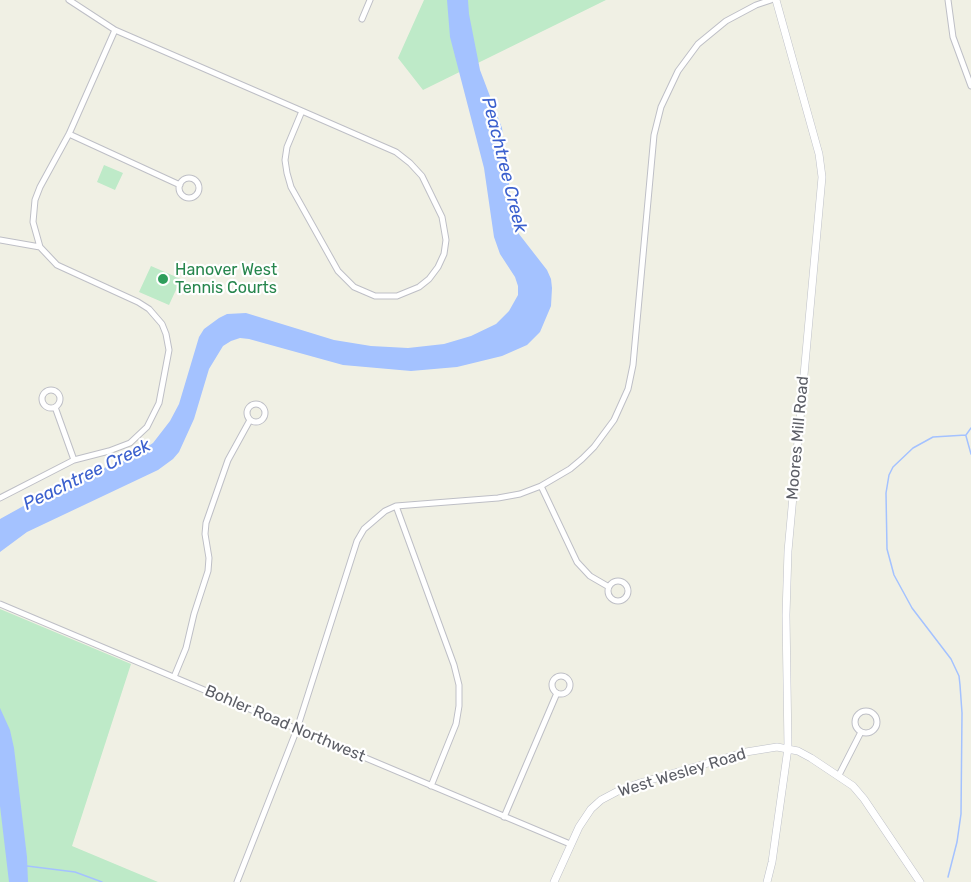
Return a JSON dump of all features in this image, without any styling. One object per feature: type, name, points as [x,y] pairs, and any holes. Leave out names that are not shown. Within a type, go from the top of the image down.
[{"type":"street","points":[[69,0],[115,30],[302,111],[396,152],[411,163],[422,176],[442,217],[446,240],[444,254],[438,267],[419,287],[398,296],[375,296],[354,287],[338,271],[286,174],[287,147],[302,111]]},
{"type":"street","points":[[362,19],[370,0]]},
{"type":"street","points":[[237,882],[297,729],[357,541],[364,529],[374,518],[396,506],[498,498],[520,494],[541,486],[570,469],[594,447],[614,420],[628,389],[634,355],[654,135],[670,86],[687,57],[713,31],[741,12],[771,0]]},
{"type":"street","name":"Moores Mill Road","points":[[767,882],[788,748],[786,615],[788,551],[822,177],[819,154],[776,0]]},
{"type":"street","points":[[948,0],[953,37],[971,86]]},
{"type":"street","points":[[0,498],[74,460],[123,446],[147,427],[159,403],[168,358],[168,342],[162,324],[149,309],[64,270],[40,247],[33,222],[35,200],[69,134],[115,30]]},
{"type":"street","points":[[69,134],[180,185]]},
{"type":"street","points":[[0,240],[40,247]]},
{"type":"street","points":[[55,407],[74,460]]},
{"type":"street","points":[[174,678],[186,648],[208,571],[206,523],[228,460],[250,420]]},
{"type":"street","points":[[541,486],[577,562],[590,576],[609,587]]},
{"type":"street","points":[[396,506],[454,665],[459,685],[456,724],[431,786]]},
{"type":"street","name":"Bohler Road Northwest","points":[[0,604],[570,844]]},
{"type":"street","points":[[504,817],[557,693]]},
{"type":"street","points":[[870,712],[876,717],[876,727],[868,733],[861,732],[855,727],[855,719],[860,713],[870,712]]},
{"type":"street","points":[[839,775],[861,732]]},
{"type":"street","name":"West Wesley Road","points":[[554,882],[579,827],[591,809],[601,800],[618,791],[746,752],[768,748],[788,748]]},
{"type":"street","points":[[788,748],[812,758],[839,775],[864,799],[920,882]]},
{"type":"green space","points":[[424,0],[606,0],[423,90],[398,58]]},
{"type":"green space","points":[[104,165],[123,173],[115,190],[97,182]]},
{"type":"green space","points":[[151,266],[181,279],[169,305],[139,292]]},
{"type":"green space","points":[[0,609],[131,664],[72,846],[158,882],[0,882]]},
{"type":"water","name":"Peachtree Creek","points":[[447,0],[468,0],[480,70],[502,128],[513,216],[519,234],[547,270],[551,279],[551,306],[540,332],[527,345],[502,356],[457,367],[411,371],[343,365],[249,339],[240,338],[231,341],[223,346],[209,369],[194,419],[179,452],[173,459],[158,470],[27,532],[0,552],[0,519],[65,483],[130,458],[153,443],[170,421],[179,404],[199,337],[204,329],[227,314],[246,313],[334,340],[371,346],[408,348],[444,344],[471,336],[496,324],[509,311],[518,295],[518,286],[500,254],[494,237],[484,168],[450,37]]},
{"type":"water","points":[[0,708],[10,730],[14,748],[28,882],[9,882],[0,806]]},
{"type":"waterway","points":[[948,877],[961,814],[962,713],[959,676],[951,659],[912,608],[894,575],[887,549],[886,493],[893,467],[913,448],[933,437],[966,435],[971,428]]},
{"type":"waterway","points":[[966,436],[971,454]]},
{"type":"waterway","points":[[27,866],[75,872],[102,882]]},
{"type":"place","name":"Hanover West Tennis Courts","points":[[163,279]]}]
